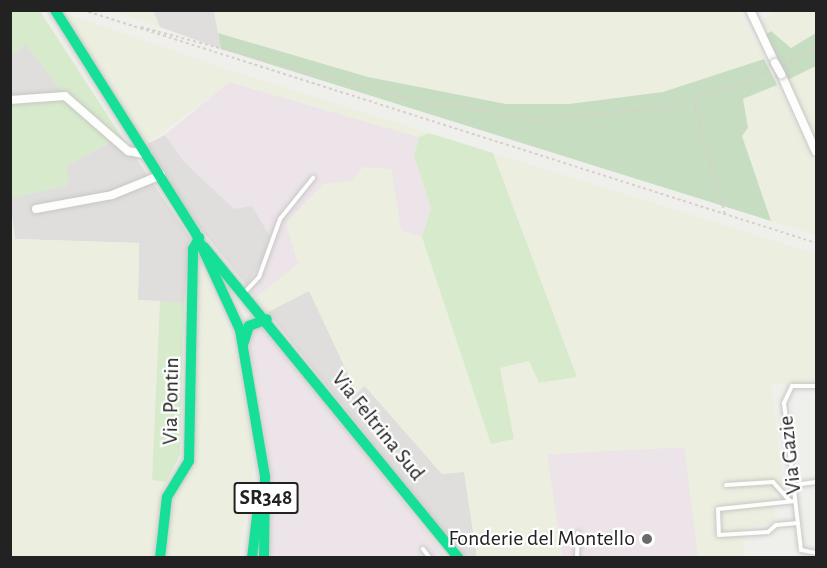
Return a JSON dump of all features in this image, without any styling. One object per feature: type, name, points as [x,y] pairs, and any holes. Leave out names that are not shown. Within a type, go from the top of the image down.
[{"type":"main road","points":[[55,10],[161,175]]},
{"type":"main road","name":"SR348","points":[[161,175],[201,242],[244,342],[261,438],[264,558]]},
{"type":"main road","name":"Via Feltrina Sud","points":[[201,242],[245,292],[459,558]]},
{"type":"main road","name":"Via Pontin","points":[[160,558],[167,497],[189,462],[193,249],[201,242]]},
{"type":"main road","points":[[244,342],[249,326],[267,319]]},
{"type":"main road","points":[[252,558],[261,438]]},
{"type":"street","points":[[750,10],[816,152]]},
{"type":"street","points":[[10,100],[65,96],[128,151],[148,155]]},
{"type":"street","points":[[36,209],[112,195],[161,175]]},
{"type":"lane","points":[[245,292],[259,277],[280,219],[313,178]]},
{"type":"lane","name":"Via Gazie","points":[[816,386],[787,390],[794,485],[792,501],[798,523],[801,550],[816,553]]},
{"type":"lane","points":[[726,485],[773,482],[792,501]]},
{"type":"lane","points":[[794,485],[816,482]]},
{"type":"lane","points":[[792,501],[718,509],[719,535],[768,532],[776,525],[798,523]]},
{"type":"lane","points":[[577,558],[578,533]]},
{"type":"lane","points":[[423,549],[430,558]]},
{"type":"path","points":[[83,10],[816,243]]},
{"type":"path","points":[[125,23],[399,96],[497,116],[597,118],[699,99],[763,75],[816,47]]},
{"type":"path","points":[[699,99],[695,107],[726,215]]},
{"type":"shaded area","points":[[153,11],[214,11],[221,49],[160,27]]},
{"type":"shaded area","points":[[26,43],[68,100],[11,104],[11,56]]},
{"type":"shaded area","points":[[229,82],[419,137],[414,156],[431,208],[422,237],[401,231],[391,170],[352,181],[299,264],[256,297],[247,286],[273,241],[252,206],[234,209],[184,162],[165,135]]},
{"type":"shaded area","points":[[165,135],[183,155],[252,205],[273,241],[247,286],[196,223],[145,145]]},
{"type":"shaded area","points":[[121,136],[190,238],[184,303],[138,300],[139,243],[15,239],[10,198],[68,185],[66,166]]},
{"type":"shaded area","points":[[309,290],[357,393],[364,385],[442,474],[464,471],[477,557],[463,557],[268,312]]},
{"type":"shaded area","points":[[262,325],[446,557],[270,557],[272,493],[259,388],[247,339]]},
{"type":"shaded area","points":[[685,447],[698,557],[562,557],[547,454]]},
{"type":"green space","points":[[11,11],[40,11],[121,136],[66,166],[69,185],[11,198],[11,104],[67,99],[26,44],[11,56]]},
{"type":"green space","points":[[59,11],[226,69],[429,133],[419,137],[230,82],[145,145]]},
{"type":"green space","points":[[112,11],[153,11],[160,27]]},
{"type":"green space","points":[[214,11],[739,11],[764,59],[663,92],[569,104],[506,104],[368,77],[218,33]]},
{"type":"green space","points":[[776,11],[816,11],[816,33],[791,48],[759,22]]},
{"type":"green space","points":[[771,31],[791,48],[816,33],[816,66],[787,80],[765,35]]},
{"type":"green space","points":[[218,33],[368,77],[506,104],[569,104],[663,92],[764,59],[777,85],[743,99],[748,128],[742,136],[771,221],[221,49]]},
{"type":"green space","points":[[816,66],[816,141],[787,80]]},
{"type":"green space","points":[[777,85],[816,164],[816,235],[771,221],[742,136],[743,99]]},
{"type":"green space","points":[[429,133],[493,153],[577,377],[539,383],[529,361],[500,368],[514,439],[491,444],[422,237],[431,208],[414,156],[419,137]]},
{"type":"green space","points":[[493,153],[816,254],[816,384],[771,384],[784,489],[772,493],[775,522],[743,529],[744,557],[698,557],[684,447],[547,454],[562,557],[477,557],[464,472],[442,474],[365,385],[357,393],[309,291],[268,312],[256,297],[298,264],[286,223],[323,184],[352,181],[363,167],[391,169],[401,231],[422,237],[491,443],[514,439],[499,368],[529,361],[539,383],[577,377]]},
{"type":"green space","points":[[10,220],[15,239],[139,243],[138,300],[160,301],[152,480],[166,482],[152,557],[11,557]]},
{"type":"green space","points":[[197,254],[232,340],[250,432],[253,471],[238,557],[163,558],[175,488],[186,473]]},
{"type":"green space","points":[[160,301],[184,303],[180,455],[166,482],[152,480]]},
{"type":"traffic: fast","points":[[55,10],[195,232],[240,330],[265,477],[264,558]]},
{"type":"traffic: fast","points":[[160,558],[167,497],[189,461],[193,249],[199,238]]},
{"type":"traffic: fast","points":[[204,247],[459,558]]},
{"type":"traffic: fast","points":[[244,342],[249,326],[267,319]]},
{"type":"traffic: fast","points":[[252,558],[259,499]]},
{"type":"place","name":"Fonderie del Montello","points":[[647,539]]}]
